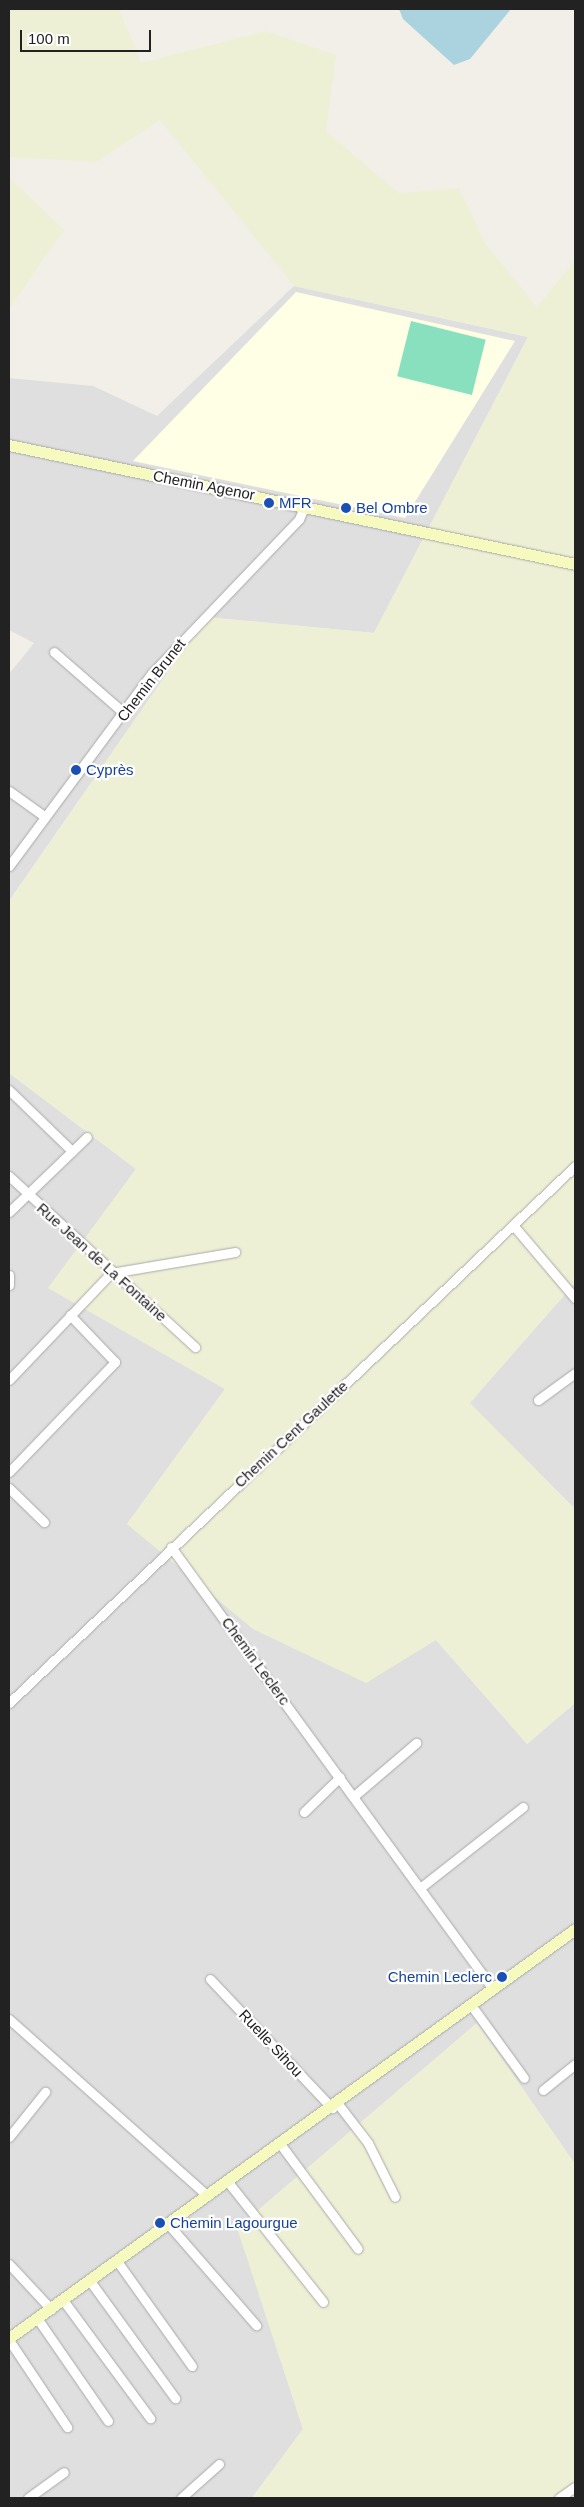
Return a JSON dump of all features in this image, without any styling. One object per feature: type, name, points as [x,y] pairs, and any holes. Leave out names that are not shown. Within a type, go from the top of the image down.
[{"type":"street","name":"Chemin Agenor","points":[[9,445],[305,505],[575,564]]},
{"type":"street","name":"Chemin Brunet","points":[[9,866],[44,816],[125,714],[180,640],[299,519],[305,505]]},
{"type":"street","points":[[54,652],[125,714]]},
{"type":"street","points":[[9,791],[44,816]]},
{"type":"street","points":[[9,1090],[72,1151]]},
{"type":"street","points":[[9,1212],[87,1137]]},
{"type":"street","name":"Chemin Cent Gaulette","points":[[9,1704],[171,1547],[575,1166]]},
{"type":"street","name":"Rue Jean de La Fontaine","points":[[9,1176],[111,1273],[195,1347]]},
{"type":"street","points":[[513,1225],[575,1298]]},
{"type":"street","points":[[9,1380],[111,1273],[236,1252]]},
{"type":"street","points":[[9,1275],[9,1285]]},
{"type":"street","points":[[9,1472],[116,1362],[70,1315]]},
{"type":"street","points":[[538,1400],[575,1373]]},
{"type":"street","points":[[9,1488],[44,1522]]},
{"type":"street","name":"Chemin Leclerc","points":[[171,1547],[354,1796],[492,1989]]},
{"type":"street","points":[[354,1796],[416,1743]]},
{"type":"street","points":[[304,1812],[340,1777]]},
{"type":"street","points":[[420,1888],[523,1806]]},
{"type":"street","points":[[67,2427],[9,2339],[335,2106],[575,1929]]},
{"type":"street","name":"Ruelle Sihou","points":[[210,1979],[335,2106]]},
{"type":"street","points":[[470,2005],[524,2078]]},
{"type":"street","points":[[9,2019],[208,2196]]},
{"type":"street","points":[[543,2090],[575,2064]]},
{"type":"street","points":[[9,2137],[45,2092]]},
{"type":"street","points":[[335,2106],[368,2143],[394,2197]]},
{"type":"street","points":[[281,2145],[358,2248]]},
{"type":"street","points":[[228,2182],[323,2302]]},
{"type":"street","points":[[169,2225],[256,2325]]},
{"type":"street","points":[[117,2261],[192,2366]]},
{"type":"street","points":[[9,2264],[51,2309]]},
{"type":"street","points":[[90,2281],[175,2398]]},
{"type":"street","points":[[64,2300],[150,2418]]},
{"type":"street","points":[[37,2318],[108,2421]]},
{"type":"street","points":[[181,2498],[219,2464]]},
{"type":"street","points":[[28,2498],[64,2472]]},
{"type":"street","points":[[559,2498],[575,2486]]},
{"type":"shaded area","points":[[9,9],[119,9],[141,63],[266,31],[336,55],[326,131],[399,193],[459,188],[485,243],[537,307],[575,260],[575,1283],[470,1403],[575,1509],[575,1703],[527,1744],[436,1640],[366,1683],[253,1629],[127,1524],[225,1389],[48,1288],[136,1169],[9,1073],[9,902],[206,617],[374,633],[528,337],[294,286],[160,120],[96,162],[9,157]]},
{"type":"shaded area","points":[[9,177],[64,230],[9,309]]},
{"type":"shaded area","points":[[294,286],[528,337],[374,633],[206,617],[9,901],[9,674],[34,643],[9,630],[9,378],[93,386],[157,416]]},
{"type":"shaded area","points":[[296,292],[515,341],[405,518],[133,461]]},
{"type":"shaded area","points":[[9,1073],[136,1169],[49,1288],[225,1389],[127,1524],[436,1640],[527,1744],[575,1703],[575,2164],[477,2023],[238,2228],[303,2429],[252,2498],[9,2498]]},
{"type":"shaded area","points":[[575,1283],[575,1509],[469,1403]]},
{"type":"shaded area","points":[[477,2023],[575,2164],[575,2498],[252,2498],[303,2429],[237,2228]]},
{"type":"green space","points":[[411,321],[486,340],[472,395],[397,376]]},
{"type":"water","points":[[399,9],[511,9],[470,59],[454,65],[403,19]]},
{"type":"place","name":"MFR","points":[[269,503]]},
{"type":"place","name":"Bel Ombre","points":[[346,508]]},
{"type":"place","name":"Cyprès","points":[[76,770]]},
{"type":"place","name":"Chemin Leclerc","points":[[502,1977]]},
{"type":"place","name":"Chemin Lagourgue","points":[[160,2223]]}]
